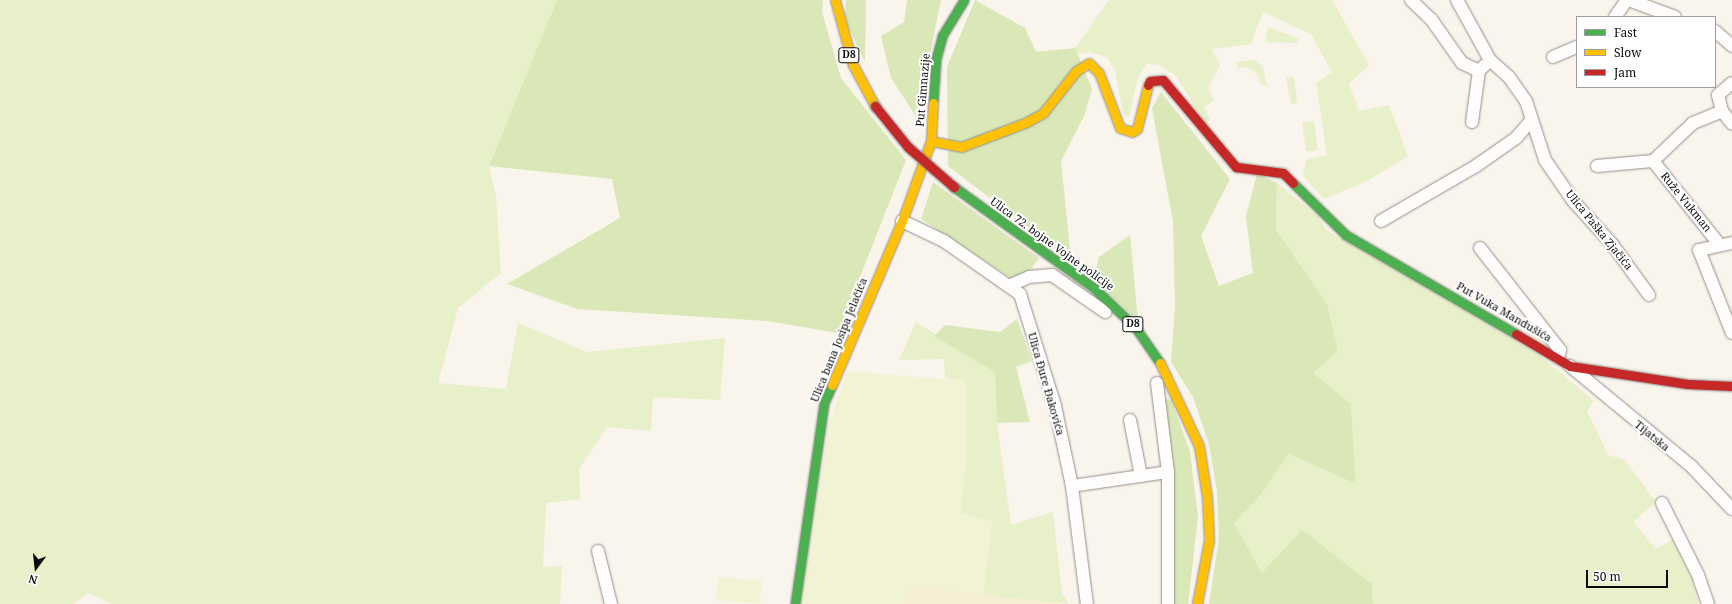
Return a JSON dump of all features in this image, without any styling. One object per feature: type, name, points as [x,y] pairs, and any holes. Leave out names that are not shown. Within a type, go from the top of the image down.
[{"type":"street","name":"Ulica 72. bojne Vojne policije","points":[[835,0],[851,59],[875,106],[908,147],[954,187],[1094,288],[1135,327],[1152,349],[1179,399],[1199,446],[1207,497],[1209,540],[1197,604]]},
{"type":"street","name":"Put Gimnazije","points":[[931,140],[936,59],[942,36],[964,0]]},
{"type":"street","points":[[1411,0],[1431,19],[1462,63],[1479,71]]},
{"type":"street","name":"Ulica Paška Zjačića","points":[[1457,0],[1490,60],[1509,77],[1526,101],[1531,121],[1545,160],[1574,202],[1612,244],[1648,295]]},
{"type":"street","points":[[1615,16],[1628,0],[1672,16]]},
{"type":"street","points":[[1716,32],[1732,46]]},
{"type":"street","points":[[1553,57],[1576,47]]},
{"type":"street","points":[[1472,122],[1479,71],[1490,60]]},
{"type":"street","name":"Put Vuka Mandušića","points":[[931,140],[962,147],[1025,123],[1043,113],[1076,71],[1089,63],[1099,73],[1120,128],[1126,132],[1137,129],[1150,81],[1163,80],[1228,161],[1236,167],[1276,170],[1296,184],[1346,235],[1570,366],[1688,384],[1732,386]]},
{"type":"street","points":[[1732,83],[1718,95],[1722,111],[1732,124]]},
{"type":"street","points":[[1597,166],[1653,160],[1693,123],[1722,111]]},
{"type":"street","points":[[1381,222],[1476,166],[1516,138],[1531,121]]},
{"type":"street","name":"Ulica bana Josipa Jelačića","points":[[795,604],[824,403],[902,221],[931,140]]},
{"type":"street","name":"Ruže Vukman","points":[[1653,160],[1719,244]]},
{"type":"street","name":"Ulica Đure Đakovića","points":[[902,221],[944,241],[1011,285],[1022,300],[1054,406],[1072,486],[1088,604]]},
{"type":"street","points":[[1732,243],[1719,244],[1699,250],[1732,333]]},
{"type":"street","points":[[1480,248],[1560,350],[1558,358]]},
{"type":"street","points":[[1011,285],[1029,277],[1052,274],[1105,312]]},
{"type":"street","name":"Tijatska","points":[[1570,366],[1692,467],[1732,510]]},
{"type":"street","points":[[1157,383],[1168,472],[1168,604]]},
{"type":"street","points":[[1130,420],[1141,476]]},
{"type":"street","points":[[1072,486],[1168,472]]},
{"type":"street","points":[[1662,503],[1698,575],[1708,604]]},
{"type":"street","points":[[598,551],[610,604]]},
{"type":"shaded area","points":[[910,586],[1059,601],[1058,604],[907,604]]},
{"type":"green space","points":[[0,0],[557,0],[489,166],[496,196],[501,273],[458,308],[438,383],[506,389],[518,323],[587,352],[725,338],[720,400],[653,397],[651,431],[607,427],[579,469],[580,499],[546,503],[543,567],[562,566],[560,604],[112,604],[88,593],[74,604],[0,604]]},
{"type":"green space","points":[[557,0],[823,0],[822,12],[841,78],[906,160],[838,333],[767,321],[577,309],[507,284],[620,218],[612,179],[489,166]]},
{"type":"green space","points":[[846,0],[866,0],[865,62],[845,20]]},
{"type":"green space","points":[[907,0],[941,0],[917,118],[891,78],[881,36],[904,22]]},
{"type":"green space","points":[[975,0],[1025,28],[1036,52],[1075,48],[1092,89],[1084,116],[1061,161],[1071,260],[948,166],[947,67]]},
{"type":"green space","points":[[1109,0],[1332,0],[1369,65],[1349,84],[1359,111],[1389,105],[1408,156],[1369,180],[1324,199],[1303,175],[1306,160],[1327,155],[1316,83],[1332,72],[1311,34],[1263,12],[1251,44],[1212,49],[1220,65],[1208,88],[1214,100],[1204,107],[1210,119],[1206,125],[1176,76],[1159,65],[1147,64],[1138,77],[1129,117],[1123,113],[1115,71],[1107,57],[1089,52],[1078,54],[1075,48]]},
{"type":"green space","points":[[1268,27],[1299,39],[1296,43],[1265,42]]},
{"type":"green space","points":[[1255,60],[1263,67],[1267,87],[1260,84],[1258,75],[1247,67],[1238,68],[1236,62]]},
{"type":"green space","points":[[1294,77],[1297,103],[1291,104],[1286,78]]},
{"type":"green space","points":[[1161,92],[1230,179],[1201,236],[1219,286],[1253,273],[1246,216],[1257,174],[1277,183],[1276,230],[1327,304],[1338,351],[1313,373],[1351,404],[1356,484],[1289,454],[1255,502],[1234,523],[1262,573],[1302,530],[1372,584],[1373,604],[1209,604],[1219,538],[1217,491],[1209,444],[1193,397],[1171,362],[1175,306],[1173,222],[1152,108]]},
{"type":"green space","points":[[1314,121],[1318,150],[1306,151],[1302,123]]},
{"type":"green space","points":[[933,182],[1039,258],[1020,284],[921,219]]},
{"type":"green space","points":[[1277,183],[1319,217],[1326,230],[1538,354],[1594,401],[1587,411],[1608,455],[1625,460],[1656,502],[1633,522],[1656,549],[1673,539],[1693,581],[1698,604],[1373,604],[1372,584],[1262,573],[1234,523],[1255,502],[1289,454],[1356,484],[1351,404],[1313,373],[1338,351],[1327,305],[1276,230]]},
{"type":"green space","points":[[1130,235],[1138,321],[1093,279],[1099,257]]},
{"type":"green space","points":[[1017,319],[1032,361],[1016,367],[1030,422],[997,423],[995,372],[934,336],[945,325],[1000,332]]},
{"type":"green space","points":[[916,322],[995,372],[997,423],[1011,525],[1053,512],[1062,594],[1069,604],[983,595],[992,521],[960,513],[967,451],[966,381],[945,378],[944,359],[899,360]]},
{"type":"green space","points":[[848,371],[966,381],[967,451],[960,513],[992,521],[983,595],[910,586],[907,604],[801,604],[829,424]]},
{"type":"green space","points":[[1171,399],[1190,452],[1198,517],[1188,604],[1170,604],[1164,400]]},
{"type":"green space","points":[[718,577],[762,581],[760,604],[716,600]]},
{"type":"traffic: fast","points":[[933,103],[936,59],[942,36],[964,0]]},
{"type":"traffic: fast","points":[[1293,183],[1346,235],[1516,334]]},
{"type":"traffic: fast","points":[[954,187],[1094,288],[1135,327],[1160,363]]},
{"type":"traffic: fast","points":[[795,604],[824,403],[832,385]]},
{"type":"traffic: slow","points":[[835,0],[853,65],[875,106]]},
{"type":"traffic: slow","points":[[931,141],[961,147],[1025,123],[1043,113],[1076,71],[1089,63],[1099,73],[1120,128],[1132,132],[1137,129],[1148,85]]},
{"type":"traffic: slow","points":[[832,385],[902,221],[931,141],[933,103]]},
{"type":"traffic: slow","points":[[1160,363],[1199,446],[1207,497],[1209,540],[1197,604]]},
{"type":"traffic: jam","points":[[1148,85],[1150,81],[1163,80],[1236,167],[1283,173],[1293,183]]},
{"type":"traffic: jam","points":[[875,106],[908,147],[954,187]]},
{"type":"traffic: jam","points":[[1516,334],[1570,366],[1688,384],[1732,386]]}]
